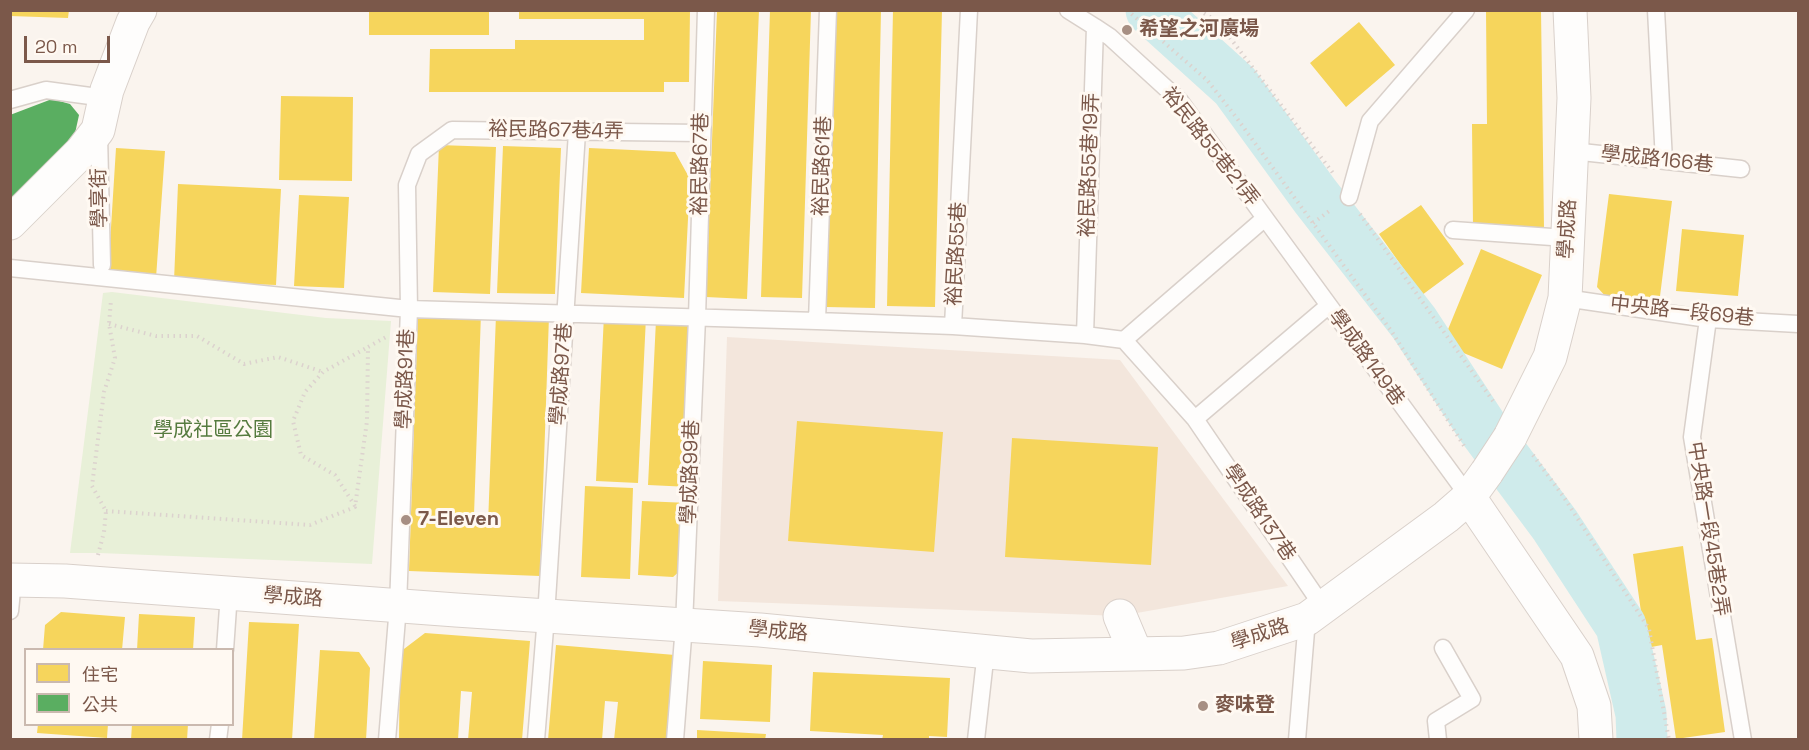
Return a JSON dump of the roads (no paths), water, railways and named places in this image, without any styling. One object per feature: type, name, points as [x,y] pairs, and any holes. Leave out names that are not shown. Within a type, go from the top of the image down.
[{"type":"street","name":"學享街","points":[[10,223],[81,152],[98,130],[105,98],[133,22],[140,10]]},
{"type":"street","name":"學成路","points":[[11,590],[85,582],[760,630],[1031,656],[1184,653],[1219,648],[1315,613],[1446,517],[1478,485],[1512,433],[1550,357],[1565,298],[1574,98],[1569,10]]},
{"type":"street","points":[[1478,485],[1577,656],[1594,706],[1596,740]]},
{"type":"street","points":[[1120,616],[1136,654]]},
{"type":"lane","name":"裕民路67巷","points":[[697,318],[706,10]]},
{"type":"lane","name":"裕民路61巷","points":[[817,321],[828,10]]},
{"type":"lane","name":"裕民路55巷","points":[[969,10],[953,327],[1085,335],[1124,340]]},
{"type":"lane","points":[[1068,10],[1095,27]]},
{"type":"lane","points":[[1349,197],[1370,121],[1466,10]]},
{"type":"lane","points":[[1656,10],[1664,161]]},
{"type":"lane","name":"裕民路55巷21弄","points":[[1095,27],[1110,37],[1180,101],[1264,218],[1124,340]]},
{"type":"lane","name":"裕民路55巷19弄","points":[[1085,335],[1095,27]]},
{"type":"lane","points":[[10,100],[46,90],[105,98]]},
{"type":"lane","name":"學享街","points":[[98,130],[105,272]]},
{"type":"lane","name":"裕民路67巷4弄","points":[[419,154],[452,130],[701,133]]},
{"type":"lane","name":"學成路97巷","points":[[536,740],[577,132]]},
{"type":"lane","name":"學成路166巷","points":[[1572,151],[1741,170]]},
{"type":"lane","name":"學成路91巷","points":[[387,740],[398,606],[408,317],[407,185],[419,154]]},
{"type":"lane","name":"學成路149巷","points":[[1264,218],[1328,306],[1478,485]]},
{"type":"lane","points":[[1454,230],[1566,238]]},
{"type":"lane","points":[[10,268],[105,272],[408,317],[566,314],[953,327]]},
{"type":"lane","name":"中央路一段69巷","points":[[1565,298],[1708,319],[1798,324]]},
{"type":"lane","points":[[1195,419],[1328,306]]},
{"type":"lane","name":"學成路99巷","points":[[675,740],[684,626],[697,318]]},
{"type":"lane","name":"中央路一段45巷2弄","points":[[1708,319],[1692,437],[1743,740]]},
{"type":"lane","name":"學成路137巷","points":[[1124,340],[1195,419],[1315,613]]},
{"type":"lane","points":[[225,648],[229,593]]},
{"type":"lane","points":[[1297,740],[1315,613]]},
{"type":"lane","points":[[1438,740],[1436,721],[1472,699],[1443,648]]},
{"type":"lane","points":[[976,740],[986,651]]},
{"type":"waterway","points":[[1151,10],[1235,86],[1315,196],[1414,323],[1482,427],[1555,525],[1621,626],[1641,714],[1642,740]]},
{"type":"place","name":"希望之河廣場","points":[[1127,30]]},
{"type":"place","name":"7-Eleven","points":[[406,520]]},
{"type":"place","name":"麥味登","points":[[1203,706]]},
{"type":"park label","name":"學成社區公園","points":[[213,431]]}]
